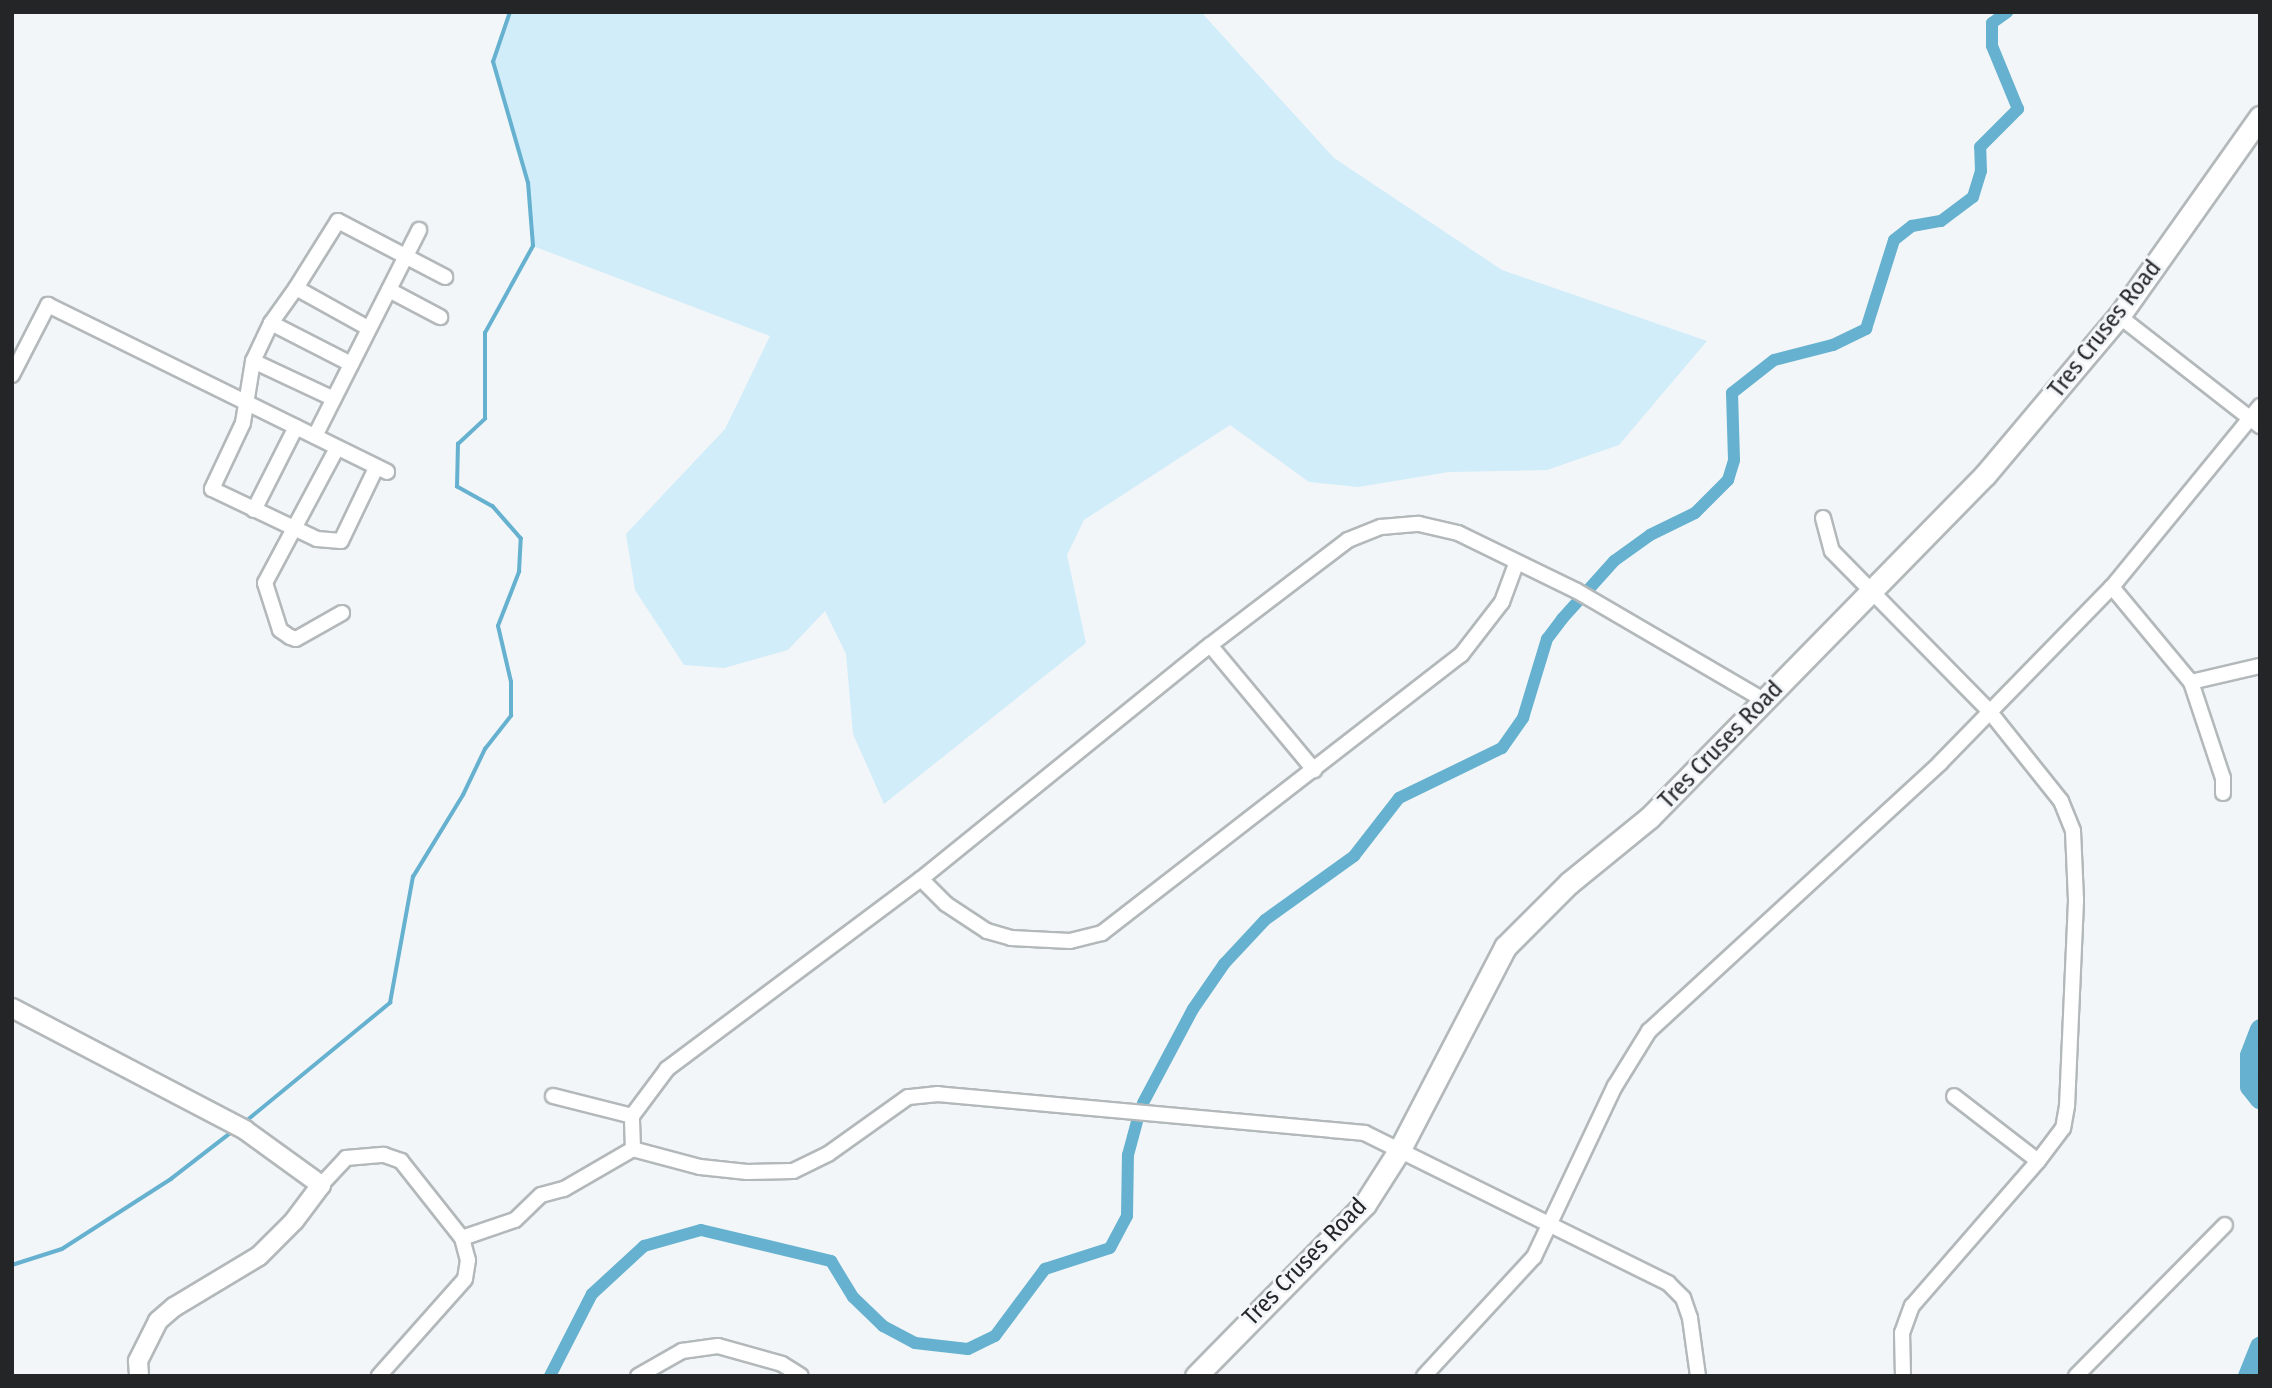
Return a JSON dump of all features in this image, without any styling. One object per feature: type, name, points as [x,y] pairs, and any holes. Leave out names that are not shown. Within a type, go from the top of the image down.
[{"type":"main road","name":"Tres Cruses Road","points":[[1196,1376],[1365,1204],[1400,1149],[1505,947],[1569,883],[1650,817],[1985,475],[2119,316],[2260,117]]},
{"type":"street","points":[[12,375],[48,305],[246,402],[296,427],[315,436],[382,470],[344,540],[323,541],[212,489],[243,423],[246,402],[253,361],[271,323],[338,221],[444,276]]},
{"type":"street","points":[[315,436],[419,230]]},
{"type":"street","points":[[296,288],[368,328]]},
{"type":"street","points":[[389,290],[440,317]]},
{"type":"street","points":[[2119,316],[2255,422]]},
{"type":"street","points":[[271,323],[351,363]]},
{"type":"street","points":[[253,361],[334,398]]},
{"type":"street","points":[[1424,1376],[1534,1257],[1615,1086],[1649,1031],[1990,712],[2112,587],[2255,422],[2260,407]]},
{"type":"street","points":[[254,510],[296,427]]},
{"type":"street","points":[[337,448],[296,530],[265,583],[280,630],[296,639],[342,613]]},
{"type":"street","points":[[1823,518],[1832,551],[1868,592],[1990,712],[2061,800],[2073,831],[2076,901],[2067,1106],[2063,1128],[2038,1161],[1912,1306],[1902,1333],[1903,1376]]},
{"type":"street","points":[[633,1149],[632,1116],[667,1069],[921,879],[1210,645],[1348,540],[1381,527],[1419,524],[1458,533],[1516,564],[1577,591],[1765,701]]},
{"type":"street","points":[[921,879],[946,904],[986,932],[1011,938],[1070,941],[1091,936],[1136,908],[1461,654],[1502,602],[1516,564]]},
{"type":"street","points":[[2112,587],[2191,682],[2223,778],[2223,793]]},
{"type":"street","points":[[1210,645],[1314,770]]},
{"type":"street","points":[[2191,682],[2260,666]]},
{"type":"street","points":[[12,1008],[209,1114],[245,1130],[321,1185]]},
{"type":"street","points":[[462,1238],[515,1220],[541,1195],[564,1189],[633,1149],[699,1167],[793,1171],[828,1154],[908,1097],[938,1094],[1365,1133],[1651,1272],[1683,1298],[1699,1376]]},
{"type":"street","points":[[553,1096],[632,1116]]},
{"type":"street","points":[[1954,1096],[2038,1161]]},
{"type":"street","points":[[139,1376],[138,1361],[158,1321],[174,1307],[259,1256],[346,1158],[384,1155],[401,1161],[462,1238],[468,1260],[465,1279],[379,1376]]},
{"type":"street","points":[[2076,1376],[2225,1225]]},
{"type":"street","points":[[638,1376],[682,1351],[718,1346],[782,1364],[801,1376]]},
{"type":"shaded area","points":[[510,12],[1201,12],[1334,158],[1502,270],[1707,341],[1619,445],[1547,470],[1449,472],[1358,487],[1309,482],[1230,425],[1084,520],[1067,555],[1086,643],[884,804],[853,734],[846,654],[825,611],[788,650],[724,668],[684,665],[635,590],[626,534],[725,429],[770,336],[533,246],[528,183],[493,62]]},
{"type":"waterway","points":[[245,1122],[390,1003],[413,877],[463,795],[485,749],[511,716],[511,682],[498,626],[519,572],[521,539],[493,507],[457,487],[458,444],[485,419],[485,333],[533,246],[528,183],[493,62],[510,12]]},
{"type":"waterway","points":[[1143,1103],[1193,1009],[1224,964],[1265,920],[1354,856],[1399,798],[1502,748],[1523,718],[1547,639],[1562,619],[1614,561],[1650,535],[1695,513],[1728,480],[1734,460],[1732,393],[1774,360],[1833,345],[1866,329],[1894,240],[1912,226],[1941,221],[1973,197],[1981,171],[1980,147],[2018,109],[1992,46],[1992,23],[2007,12]]},
{"type":"waterway","points":[[2260,1029],[2250,1055],[2250,1086],[2260,1099]]},
{"type":"waterway","points":[[550,1376],[592,1294],[644,1246],[701,1230],[831,1261],[853,1297],[883,1326],[915,1343],[968,1349],[995,1336],[1045,1269],[1110,1248],[1127,1216],[1128,1155],[1137,1121]]},
{"type":"waterway","points":[[12,1265],[62,1249],[171,1179],[233,1131]]},
{"type":"waterway","points":[[2248,1376],[2260,1346]]}]
